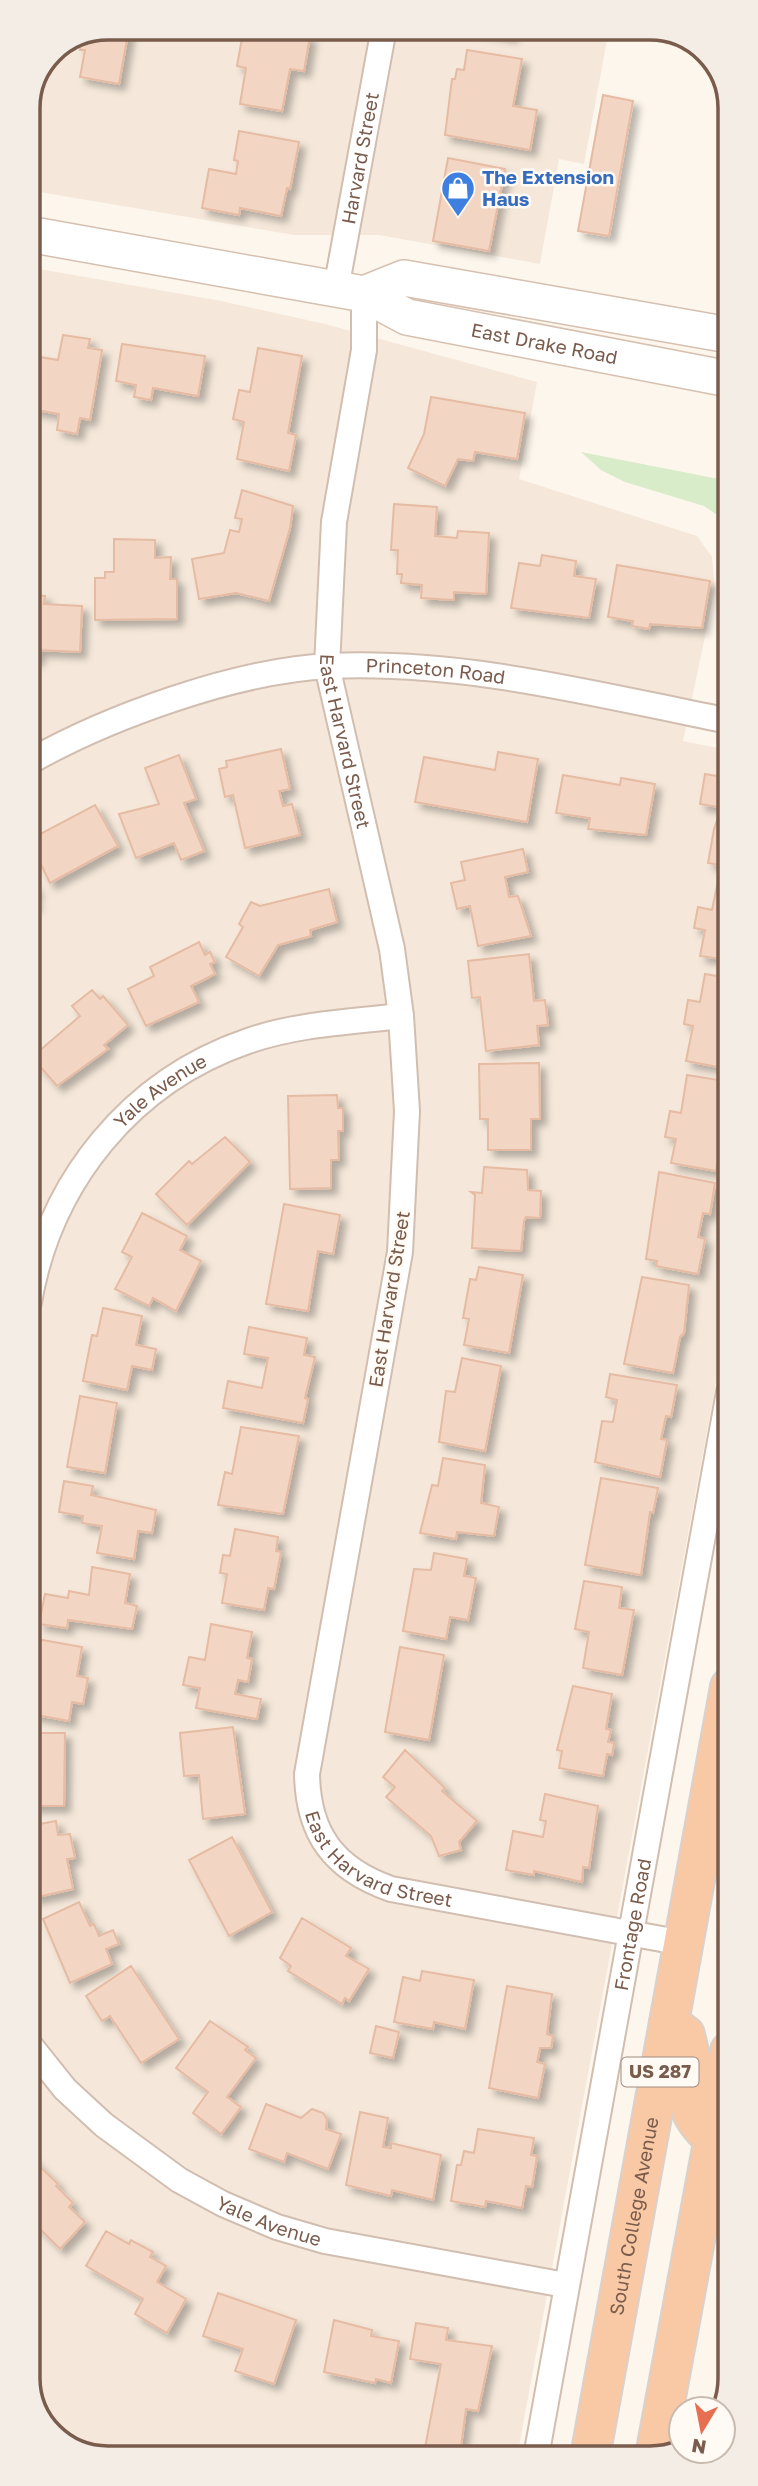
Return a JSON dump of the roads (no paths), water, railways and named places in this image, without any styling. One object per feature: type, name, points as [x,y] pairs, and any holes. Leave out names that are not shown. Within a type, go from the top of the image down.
[{"type":"highway","name":"South College Avenue","points":[[592,2446],[718,1752]]},
{"type":"highway","points":[[669,2023],[685,2035],[691,2063],[687,2100],[696,2122],[713,2139]]},
{"type":"highway","name":"US 287","points":[[657,2445],[718,2113]]},
{"type":"main road","name":"East Drake Road","points":[[40,235],[350,292],[407,317],[718,377]]},
{"type":"main road","name":"East Drake Road","points":[[350,292],[404,278],[718,333]]},
{"type":"street","name":"Harvard Street","points":[[350,292],[382,40]]},
{"type":"street","name":"East Harvard Street","points":[[350,292],[364,350],[334,523],[327,666],[393,949],[401,1016],[407,1111],[400,1252],[307,1774],[307,1797],[315,1825],[329,1849],[350,1870],[369,1881],[391,1889],[683,1943]]},
{"type":"street","name":"Princeton Road","points":[[40,757],[124,717],[179,698],[250,679],[327,666],[480,673],[718,719]]},
{"type":"street","name":"Yale Avenue","points":[[40,1254],[50,1223],[71,1183],[100,1142],[136,1105],[167,1080],[196,1063],[248,1041],[292,1029],[401,1016]]},
{"type":"street","name":"Frontage Road","points":[[538,2446],[718,1453]]},
{"type":"street","name":"Yale Avenue","points":[[40,2059],[65,2088],[104,2125],[179,2180],[223,2204],[277,2227],[325,2241],[565,2285]]},
{"type":"place","name":"The Extension Haus","points":[[458,218]]}]
